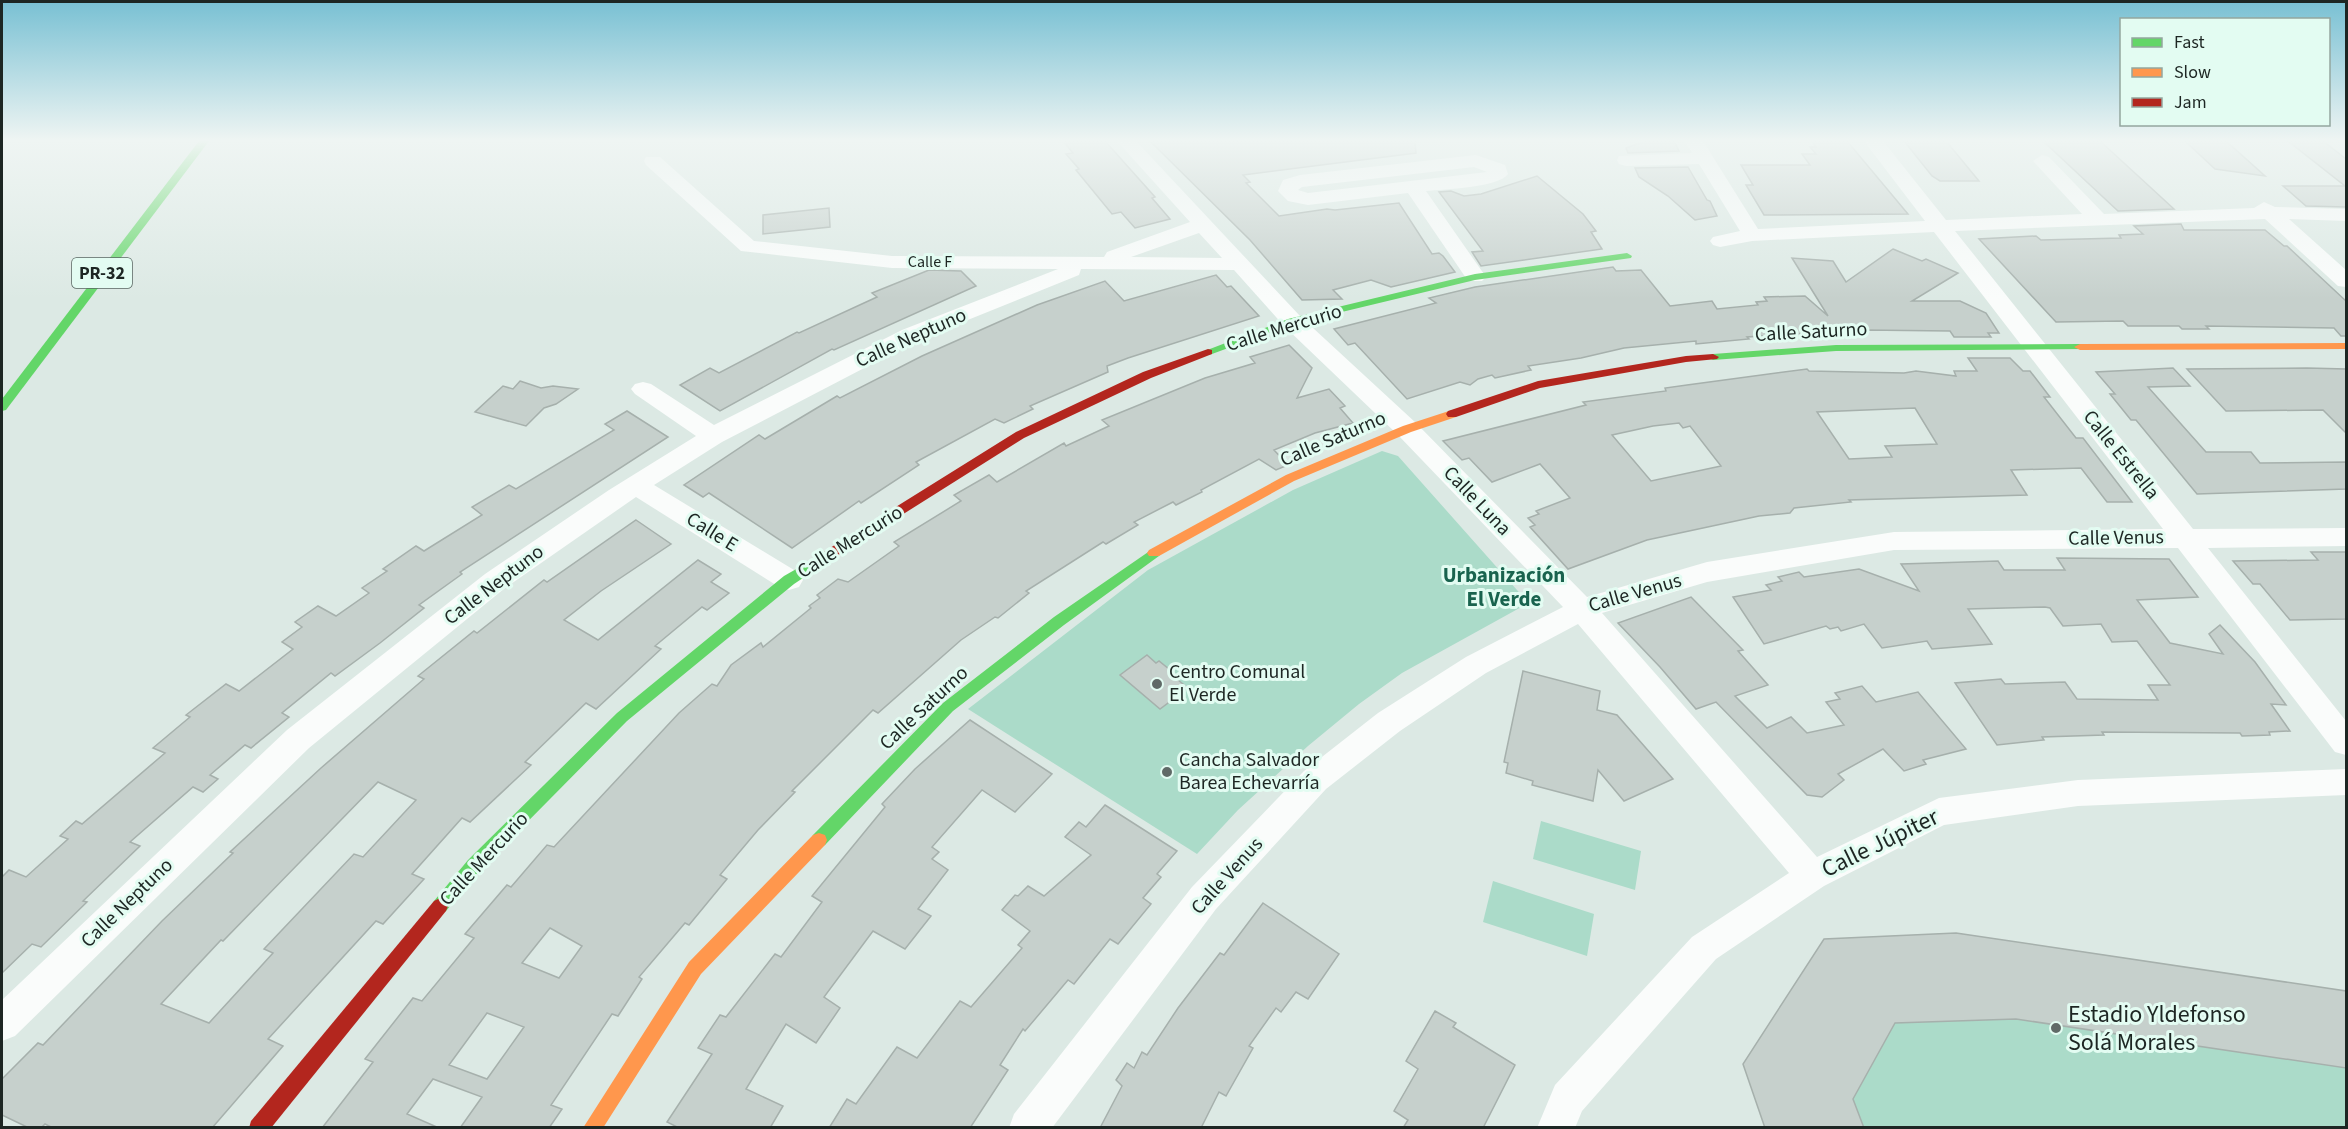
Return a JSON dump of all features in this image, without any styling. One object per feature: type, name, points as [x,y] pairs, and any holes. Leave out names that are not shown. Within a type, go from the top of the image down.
[{"type":"street","name":"PR-32","points":[[2,407],[162,194]]},
{"type":"street","name":"Calle F","points":[[689,194],[747,247],[892,262],[1085,266],[1240,264]]},
{"type":"street","name":"Calle Luna","points":[[1175,194],[1292,321],[1407,429],[1582,609],[1812,876]]},
{"type":"street","points":[[1291,194],[1295,197],[1308,199],[1354,194]]},
{"type":"street","points":[[1418,194],[1475,277]]},
{"type":"street","points":[[1726,194],[1752,235]]},
{"type":"street","name":"Calle Estrella","points":[[1913,194],[2187,537],[2346,743]]},
{"type":"street","points":[[2074,194],[2099,220]]},
{"type":"street","points":[[2254,200],[2346,281]]},
{"type":"street","points":[[1720,241],[1752,235],[1938,226],[2271,213],[2346,215]]},
{"type":"street","name":"Calle Neptuno","points":[[2,1024],[298,739],[495,581],[636,485],[713,436],[910,335],[1085,266],[1203,224]]},
{"type":"street","name":"Calle Mercurio","points":[[258,1128],[474,865],[622,717],[789,580],[1020,435],[1147,375],[1292,321],[1475,277],[1627,256]]},
{"type":"street","name":"Calle Saturno","points":[[592,1128],[695,968],[948,707],[1059,621],[1163,547],[1290,478],[1407,429],[1538,385],[1686,360],[1836,348],[2346,346]]},
{"type":"street","points":[[643,389],[713,436]]},
{"type":"street","name":"Calle E","points":[[636,485],[789,580]]},
{"type":"street","name":"Calle Venus","points":[[1028,1128],[1204,898],[1315,780],[1389,722],[1476,665],[1582,609],[1707,572],[1894,542],[2346,537]]},
{"type":"street","name":"Calle Júpiter","points":[[1556,1128],[1568,1098],[1704,948],[1812,876],[1939,812],[2078,793],[2346,782]]},
{"type":"green space","points":[[1382,451],[1398,456],[1525,599],[1525,605],[1402,673],[1359,704],[1308,746],[1238,810],[1197,854],[968,709],[1148,570],[1293,490]]},
{"type":"green space","points":[[1541,821],[1641,851],[1635,890],[1533,859]]},
{"type":"green space","points":[[1493,881],[1594,914],[1587,956],[1483,922]]},
{"type":"green space","name":"Estadio Yldefonso Solá Morales","points":[[1956,933],[2346,991],[2346,1127],[1765,1127],[1743,1064],[1824,939]]},
{"type":"building","points":[[1095,194],[1152,194],[1155,197],[1152,198],[1170,219],[1135,228],[1121,212],[1112,214]]},
{"type":"building","points":[[1203,194],[1257,194],[1279,216],[1399,203],[1432,254],[1439,253],[1443,256],[1455,272],[1391,287],[1371,280],[1333,290],[1342,299],[1302,300],[1250,240]]},
{"type":"building","points":[[1440,194],[1464,196],[1558,194],[1583,214],[1596,231],[1591,232],[1602,249],[1481,266],[1472,252],[1483,251]]},
{"type":"building","points":[[1664,194],[1703,194],[1710,201],[1717,216],[1695,220]]},
{"type":"building","points":[[1751,194],[1891,194],[1908,214],[1764,215]]},
{"type":"building","points":[[2099,194],[2157,194],[2174,209],[2118,211]]},
{"type":"building","points":[[2292,194],[2346,194],[2346,207],[2306,206]]},
{"type":"building","points":[[829,208],[830,227],[763,234],[763,215]]},
{"type":"building","points":[[2181,224],[2184,230],[2265,230],[2287,246],[2346,301],[2346,336],[2341,336],[2334,328],[2206,326],[2209,329],[2182,329],[2179,326],[2128,326],[2123,321],[2056,322],[1979,239],[2036,236],[2041,240],[2121,238],[2119,235],[2143,234],[2134,226]]},
{"type":"building","points":[[1893,249],[1922,261],[1926,259],[1958,273],[1912,301],[1960,301],[1986,313],[1999,333],[1988,333],[1991,337],[1954,337],[1950,331],[1864,330],[1624,348],[1581,358],[1528,366],[1531,370],[1495,378],[1492,375],[1478,379],[1470,385],[1460,382],[1407,399],[1355,343],[1348,345],[1334,329],[1436,303],[1429,298],[1475,287],[1613,267],[1616,271],[1641,270],[1670,306],[1712,301],[1717,309],[1758,305],[1756,302],[1767,301],[1764,297],[1805,296],[1828,316],[1792,258],[1833,261],[1846,282]]},
{"type":"building","points":[[929,270],[961,271],[976,286],[832,349],[720,411],[680,385],[710,368],[719,373],[797,332],[877,297],[872,293]]},
{"type":"building","points":[[1216,275],[1227,287],[1231,286],[1259,316],[1107,366],[1108,372],[1030,406],[1033,409],[1004,423],[995,419],[916,462],[919,465],[861,503],[859,501],[792,548],[709,493],[703,497],[684,485],[759,435],[765,439],[837,396],[840,398],[922,356],[1037,305],[1105,281],[1124,301]]},
{"type":"building","points":[[1289,345],[1312,368],[1297,398],[1329,389],[1345,406],[1340,408],[1353,423],[1315,433],[1274,450],[1288,465],[1276,470],[1259,459],[1201,490],[1202,492],[1176,505],[1173,502],[1134,522],[1138,525],[1106,544],[1103,542],[1026,591],[1029,593],[998,618],[995,617],[961,640],[878,713],[873,710],[792,791],[795,792],[758,830],[720,875],[727,879],[689,925],[685,923],[639,977],[642,979],[618,1016],[612,1014],[551,1105],[562,1109],[549,1128],[460,1128],[482,1097],[433,1079],[407,1114],[439,1128],[322,1128],[373,1062],[365,1059],[413,998],[422,1001],[474,938],[465,934],[507,885],[511,887],[547,845],[554,847],[679,713],[712,684],[717,686],[731,665],[761,643],[763,647],[811,608],[809,606],[820,598],[817,595],[838,579],[848,582],[899,546],[894,542],[961,501],[954,495],[989,475],[997,482],[1064,443],[1066,446],[1109,426],[1102,420],[1205,378],[1255,363],[1250,357]],"holes":[[[550,928],[582,946],[559,978],[522,963]],[[487,1013],[524,1027],[487,1079],[449,1065]]]},
{"type":"building","points":[[1968,358],[2010,358],[2023,371],[2030,371],[2050,397],[2044,397],[2076,438],[2083,438],[2132,502],[2107,502],[2081,468],[2011,470],[2027,495],[1849,500],[1851,502],[1794,508],[1790,513],[1759,516],[1647,540],[1568,569],[1530,527],[1535,525],[1528,518],[1539,514],[1536,511],[1570,498],[1540,464],[1492,482],[1469,458],[1462,460],[1443,441],[1586,405],[1583,402],[1666,391],[1665,388],[1807,369],[1809,371],[1904,373],[1916,371],[1956,376],[1954,371],[1977,371]],"holes":[[[1915,408],[1937,444],[1885,446],[1892,457],[1849,459],[1817,412]],[[1679,423],[1683,428],[1690,426],[1721,466],[1651,481],[1612,435]]]},
{"type":"building","points":[[2173,368],[2190,386],[2148,387],[2206,452],[2251,452],[2260,463],[2346,462],[2346,489],[2197,494],[2136,420],[2131,420],[2110,394],[2115,394],[2096,372]]},
{"type":"building","points":[[2187,369],[2346,369],[2346,433],[2323,410],[2226,411]]},
{"type":"building","points":[[520,381],[541,388],[553,386],[578,389],[556,404],[544,408],[526,426],[475,412],[503,386],[513,389]]},
{"type":"building","points":[[627,411],[668,437],[460,572],[462,574],[419,605],[424,608],[380,643],[335,676],[331,673],[282,713],[289,717],[251,748],[245,745],[210,775],[218,779],[203,792],[193,787],[130,842],[140,846],[83,901],[87,902],[41,947],[32,944],[2,973],[2,877],[9,870],[26,877],[68,839],[60,836],[76,821],[82,824],[165,753],[153,748],[190,717],[186,715],[226,684],[239,691],[293,649],[282,642],[302,627],[295,622],[318,606],[336,616],[369,593],[362,588],[387,571],[383,569],[416,546],[424,551],[482,515],[472,507],[509,485],[516,489],[614,430],[605,424]]},
{"type":"building","points":[[636,520],[671,544],[601,591],[564,620],[598,640],[698,560],[721,574],[711,582],[729,593],[707,610],[702,607],[655,646],[661,649],[596,709],[586,703],[525,762],[531,765],[470,822],[462,818],[412,874],[424,879],[383,924],[376,921],[268,1039],[283,1046],[212,1128],[53,1128],[45,1124],[41,1128],[29,1128],[2,1115],[2,1079],[38,1043],[43,1045],[162,921],[233,853],[230,852],[321,768],[424,679],[418,676],[474,631],[477,633],[544,580],[547,582]],"holes":[[[378,782],[416,800],[363,857],[354,854],[264,949],[273,953],[209,1023],[161,1004],[221,940],[223,941]]]},
{"type":"building","points":[[2311,552],[2346,552],[2346,619],[2290,620],[2260,584],[2253,584],[2233,561],[2318,560]]},
{"type":"building","points":[[2057,558],[2169,559],[2198,597],[2137,600],[2170,643],[2223,654],[2209,634],[2220,625],[2255,662],[2286,705],[2271,704],[2290,731],[2269,732],[2270,735],[2242,736],[2240,733],[2102,732],[2104,735],[2042,737],[2044,740],[1997,745],[1955,683],[2001,679],[2005,684],[2065,682],[2077,699],[2158,700],[2148,685],[2170,685],[2137,641],[2112,642],[2101,624],[2063,626],[2050,608],[1968,609],[1992,644],[1932,649],[1927,641],[1882,648],[1864,624],[1841,631],[1838,627],[1830,629],[1826,626],[1764,644],[1733,597],[1771,590],[1766,585],[1782,581],[1778,577],[1799,572],[1804,577],[1859,569],[1919,591],[1901,564],[1998,561],[2004,570],[2065,570]]},
{"type":"building","points":[[1691,597],[1743,650],[1738,651],[1768,685],[1735,696],[1767,728],[1791,717],[1807,733],[1844,725],[1826,702],[1840,699],[1835,693],[1862,686],[1876,702],[1918,692],[1966,749],[1923,760],[1926,764],[1904,771],[1883,749],[1838,774],[1844,780],[1822,797],[1807,795],[1716,702],[1696,709],[1618,623]]},
{"type":"building","name":"Centro Comunal El Verde","points":[[1147,655],[1156,663],[1159,661],[1180,678],[1178,680],[1188,688],[1160,709],[1120,675]]},
{"type":"building","points":[[1523,671],[1600,691],[1597,710],[1617,715],[1673,779],[1624,801],[1598,770],[1593,801],[1532,785],[1533,781],[1506,773],[1508,763],[1504,762]]},
{"type":"building","points":[[970,720],[1052,774],[1015,812],[982,790],[932,847],[939,852],[932,859],[948,870],[918,909],[931,916],[905,949],[873,931],[824,997],[840,1008],[816,1043],[786,1024],[746,1089],[783,1106],[770,1128],[679,1128],[667,1122],[712,1054],[698,1048],[720,1015],[726,1017],[775,954],[781,957],[822,902],[812,896],[885,807],[882,804],[915,769]]},
{"type":"building","points":[[1105,805],[1177,851],[1157,874],[1161,877],[1143,898],[1151,904],[1118,944],[1110,939],[1074,984],[1068,980],[1025,1031],[1023,1029],[1000,1065],[1008,1070],[970,1128],[829,1128],[847,1099],[856,1104],[897,1047],[917,1058],[960,1001],[971,1007],[1022,948],[1018,945],[1030,931],[1002,910],[1015,895],[1018,896],[1028,886],[1044,896],[1091,855],[1065,837],[1079,822],[1086,827]]},
{"type":"building","points":[[1263,903],[1339,954],[1308,999],[1296,992],[1281,1012],[1276,1008],[1249,1046],[1253,1048],[1226,1096],[1219,1092],[1201,1128],[1100,1128],[1122,1086],[1116,1080],[1127,1063],[1134,1068],[1142,1052],[1147,1055],[1178,1008],[1220,953],[1224,955]]},
{"type":"building","points":[[1956,933],[2346,991],[2346,1068],[2016,1019],[1895,1023],[1853,1099],[1864,1128],[1765,1128],[1743,1064],[1824,939]]},
{"type":"building","points":[[1435,1011],[1456,1023],[1453,1027],[1515,1065],[1483,1128],[1403,1128],[1408,1120],[1394,1111],[1418,1069],[1406,1061]]},
{"type":"traffic: fast","points":[[2,407],[164,194]]},
{"type":"traffic: fast","points":[[1208,352],[1292,321],[1475,277],[1627,256]]},
{"type":"traffic: fast","points":[[1713,357],[1836,348],[2080,347]]},
{"type":"traffic: fast","points":[[819,840],[948,707],[1059,621],[1154,553]]},
{"type":"traffic: fast","points":[[440,906],[474,865],[622,717],[789,580],[819,561]]},
{"type":"traffic: slow","points":[[2080,347],[2346,346]]},
{"type":"traffic: slow","points":[[1154,553],[1290,478],[1407,429],[1452,414]]},
{"type":"traffic: slow","points":[[592,1128],[695,968],[819,840]]},
{"type":"traffic: jam","points":[[819,561],[1020,435],[1147,375],[1208,352]]},
{"type":"traffic: jam","points":[[1452,414],[1538,385],[1686,359],[1713,357]]},
{"type":"traffic: jam","points":[[258,1128],[440,906]]},
{"type":"place","name":"Centro Comunal El Verde","points":[[1157,684]]},
{"type":"place","name":"Cancha Salvador Barea Echevarría","points":[[1167,772]]},
{"type":"place","name":"Estadio Yldefonso Solá Morales","points":[[2056,1028]]},
{"type":"district","name":"Urbanización El Verde","points":[[1504,587]]}]
